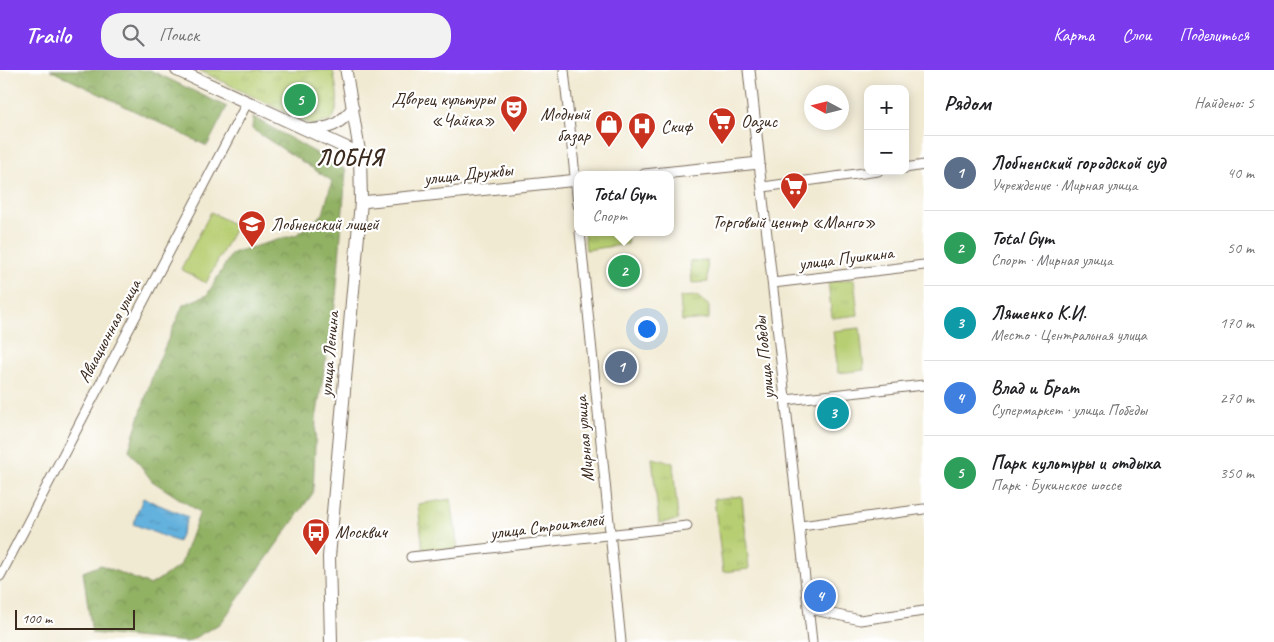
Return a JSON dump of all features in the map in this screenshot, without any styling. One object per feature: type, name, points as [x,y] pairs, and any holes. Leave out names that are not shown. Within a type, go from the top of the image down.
[{"type":"main road","points":[[176,70],[248,101],[360,154]]},
{"type":"main road","name":"улица Ленина","points":[[332,642],[329,556],[361,202],[360,154]]},
{"type":"street","name":"улица Ленина","points":[[346,70],[360,154]]},
{"type":"street","points":[[564,70],[575,171]]},
{"type":"street","name":"улица Победы","points":[[750,70],[810,608],[812,642]]},
{"type":"street","name":"Авиационная улица","points":[[0,576],[248,101]]},
{"type":"street","points":[[308,130],[325,129],[340,123],[353,108]]},
{"type":"street","points":[[674,172],[759,163]]},
{"type":"street","points":[[909,167],[924,165]]},
{"type":"street","points":[[763,187],[864,173]]},
{"type":"street","name":"улица Дружбы","points":[[361,202],[574,180]]},
{"type":"street","name":"Мирная улица","points":[[580,236],[621,642]]},
{"type":"street","name":"улица Пушкина","points":[[773,283],[924,265]]},
{"type":"street","points":[[786,400],[924,385]]},
{"type":"street","points":[[801,526],[924,509]]},
{"type":"street","name":"улица Строителей","points":[[411,557],[687,526]]},
{"type":"street","points":[[810,608],[860,620],[924,611]]},
{"type":"green space","points":[[50,70],[150,70],[227,107],[207,146]]},
{"type":"green space","points":[[199,70],[333,70],[337,90],[336,109],[331,121],[311,125]]},
{"type":"green space","points":[[253,117],[346,170],[336,298],[316,419],[313,493],[221,623],[187,642],[92,633],[83,572],[101,565],[150,585],[180,566],[200,512],[152,481],[129,450],[153,374],[183,305],[207,295],[232,253],[298,234],[323,214],[332,181],[252,129]]},
{"type":"green space","points":[[211,212],[236,226],[206,283],[181,269]]},
{"type":"green space","points":[[584,236],[627,236],[628,244],[586,250]]},
{"type":"green space","points":[[707,260],[708,282],[692,283],[690,261]]},
{"type":"green space","points":[[854,279],[858,315],[832,318],[828,282]]},
{"type":"green space","points":[[697,296],[709,306],[709,319],[682,321],[680,297]]},
{"type":"green space","points":[[860,328],[864,370],[838,373],[833,331]]},
{"type":"green space","points":[[652,458],[673,463],[678,520],[659,523]]},
{"type":"green space","points":[[742,496],[749,569],[723,572],[714,499]]},
{"type":"green space","points":[[451,499],[458,549],[423,551],[418,504]]},
{"type":"water","points":[[143,498],[188,517],[178,542],[133,524]]},
{"type":"place","name":"Парк культуры и отдыха","points":[[300,100]]},
{"type":"place","name":"Дворец культуры «Чайка»","points":[[514,133]]},
{"type":"place","name":"Оазис","points":[[722,145]]},
{"type":"place","name":"Модный базар","points":[[609,148]]},
{"type":"place","name":"Скиф","points":[[642,150]]},
{"type":"place","name":"Торговый центр «Манго»","points":[[794,210]]},
{"type":"place","name":"Лобненский лицей","points":[[252,248]]},
{"type":"place","name":"Total Gym","points":[[624,271]]},
{"type":"place","name":"Лобненский городской суд","points":[[621,367]]},
{"type":"place","name":"Ляшенко К.И.","points":[[833,413]]},
{"type":"place","name":"Москвич","points":[[316,556]]},
{"type":"place","name":"Влад и Брат","points":[[820,596]]},
{"type":"district","name":"ЛОБНЯ","points":[[350,158]]}]
